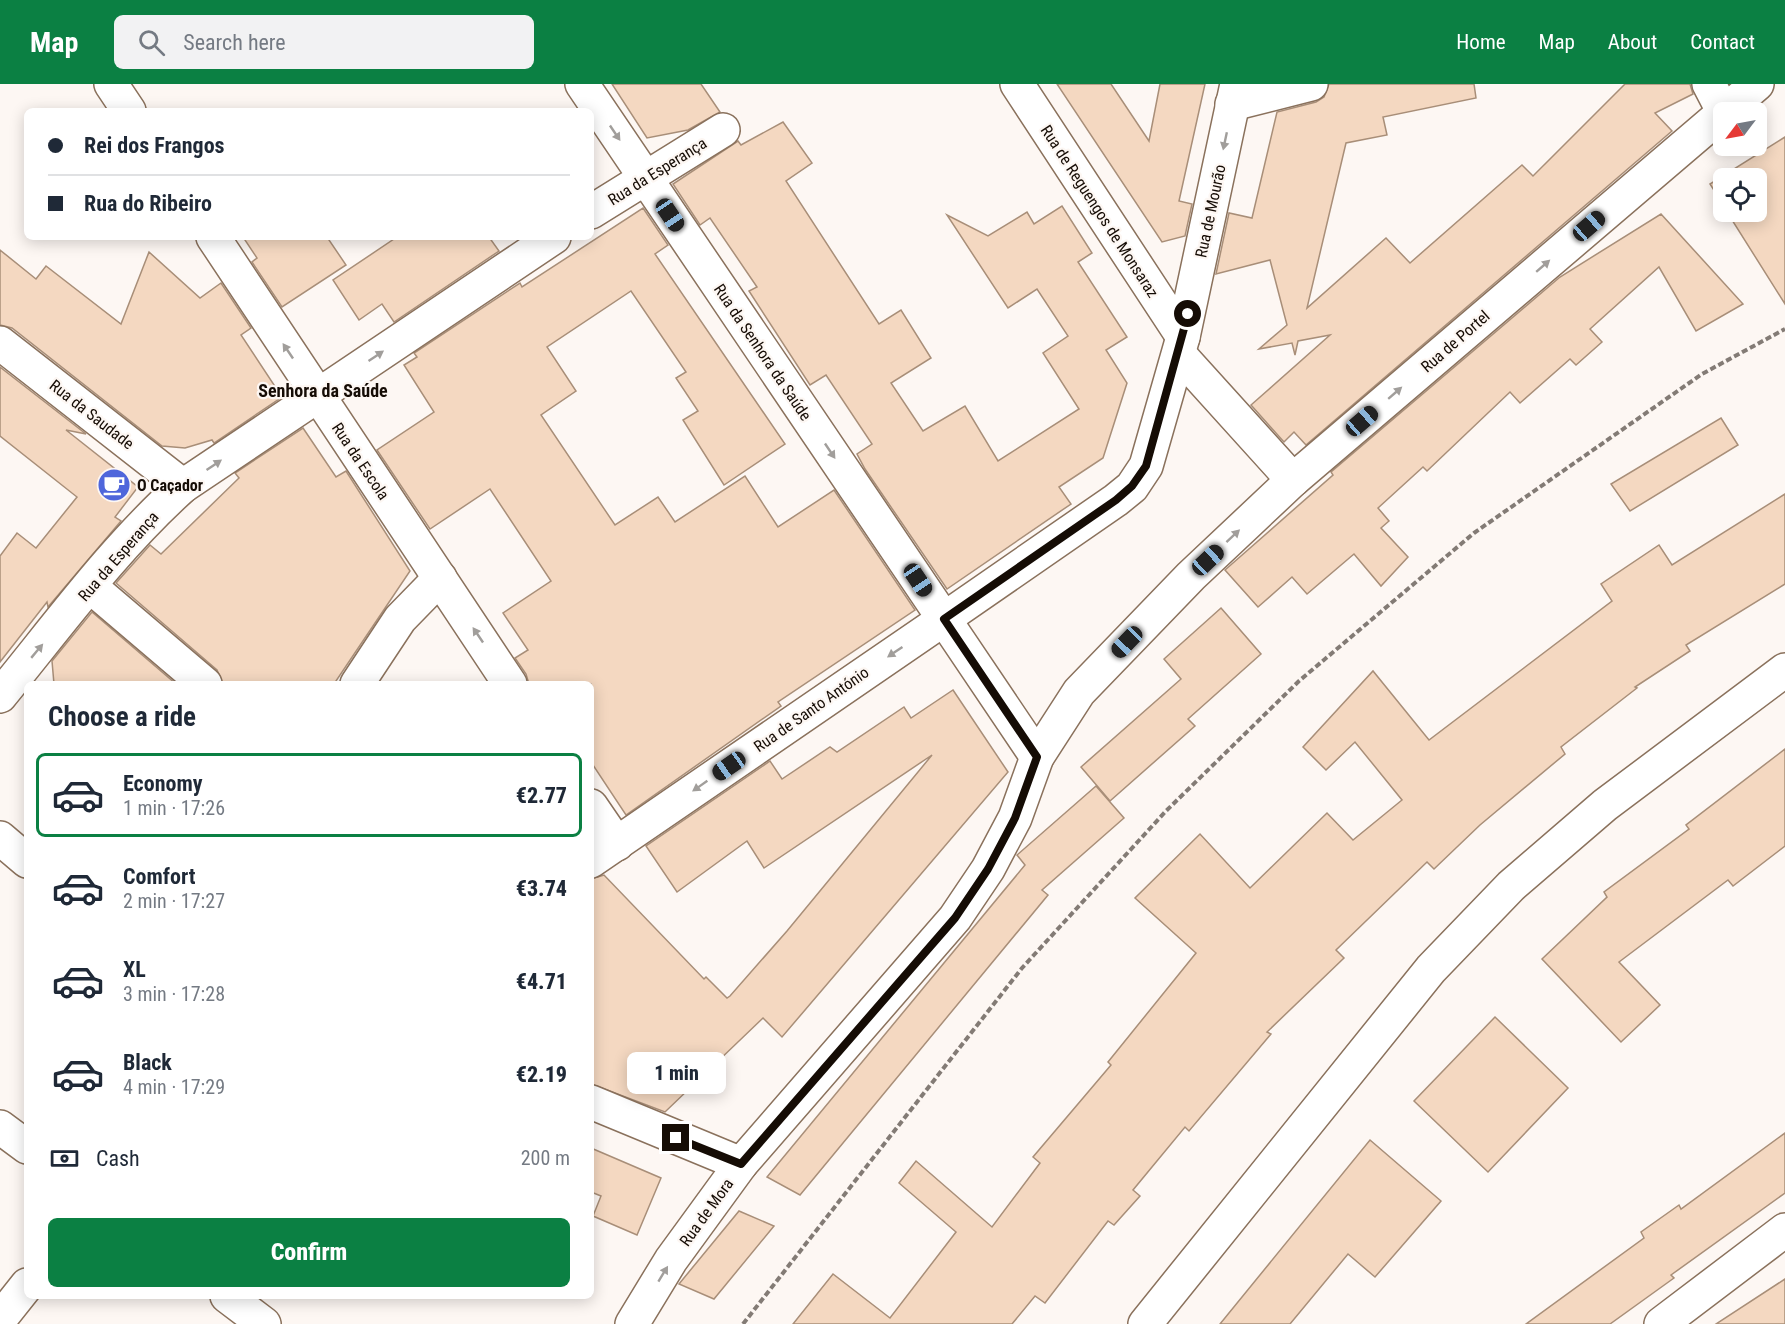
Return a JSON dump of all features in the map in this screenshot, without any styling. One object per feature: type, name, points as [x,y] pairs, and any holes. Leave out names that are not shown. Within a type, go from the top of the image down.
[{"type":"street","points":[[111,84],[127,108]]},
{"type":"street","name":"Rua da Senhora da Saúde","points":[[582,84],[1037,757]]},
{"type":"street","name":"Rua de Reguengos de Monsaraz","points":[[1017,84],[1181,345],[1293,480]]},
{"type":"street","points":[[1234,94],[1311,84]]},
{"type":"street","name":"Rua de Portel","points":[[1191,576],[1293,480],[1716,98],[1757,84]]},
{"type":"street","name":"Rua de Mourão","points":[[944,619],[1116,500],[1132,486],[1146,466],[1181,345],[1234,94]]},
{"type":"street","name":"Rua da Esperança","points":[[594,210],[644,176],[723,130]]},
{"type":"street","name":"Rua da Escola","points":[[215,240],[508,681]]},
{"type":"street","name":"Rua da Esperança","points":[[13,691],[115,554],[153,513],[183,486],[550,240]]},
{"type":"street","name":"Rua da Saudade","points":[[0,343],[183,486]]},
{"type":"street","name":"Rua de Mora","points":[[632,1324],[671,1260],[741,1164],[955,918],[988,869],[1015,818],[1037,757],[1079,692],[1191,576]]},
{"type":"street","points":[[359,681],[400,619],[440,578]]},
{"type":"street","points":[[90,587],[201,681]]},
{"type":"street","name":"Rua de Santo António","points":[[604,853],[944,619]]},
{"type":"street","points":[[1145,1324],[1431,969],[1511,886],[1605,805],[1785,670]]},
{"type":"street","points":[[594,817],[604,853]]},
{"type":"street","points":[[0,838],[24,858]]},
{"type":"street","points":[[594,1103],[741,1164]]},
{"type":"street","points":[[0,1127],[24,1145]]},
{"type":"street","points":[[1662,1324],[1785,1230]]},
{"type":"street","points":[[0,1319],[24,1289]]},
{"type":"street","points":[[231,1299],[264,1324]]},
{"type":"path","points":[[742,1324],[1023,968],[1166,811],[1299,681],[1474,533],[1702,374],[1785,329]]},
{"type":"building","points":[[612,84],[701,84],[720,112],[688,130],[647,138]]},
{"type":"building","points":[[1057,84],[1111,84],[1149,141],[1160,84],[1205,84],[1179,201],[1192,204],[1185,236],[1162,242]]},
{"type":"building","points":[[1329,84],[1474,84],[1476,98],[1383,117],[1387,135],[1346,143],[1307,308],[1386,238],[1410,263],[1522,165],[1533,176],[1625,84],[1690,84],[1693,94],[1655,113],[1672,131],[1306,445],[1294,432],[1284,442],[1251,405],[1330,335],[1298,341],[1295,355],[1292,343],[1259,349],[1287,325],[1270,260],[1216,274],[1229,213],[1252,218],[1277,112],[1316,102],[1324,97]]},
{"type":"building","points":[[783,122],[812,163],[786,181],[879,324],[901,310],[931,358],[891,383],[923,431],[965,406],[998,461],[1079,409],[1043,353],[1068,336],[1037,289],[1008,308],[947,215],[988,236],[1027,212],[1034,224],[1062,206],[1092,253],[1078,262],[1127,337],[1106,350],[1127,383],[1103,458],[1059,487],[1071,504],[947,589],[865,469],[857,454],[872,444],[826,375],[810,385],[749,291],[757,287],[710,218],[700,225],[673,184],[738,141],[741,145]]},
{"type":"building","points":[[1785,137],[1785,304],[1733,222],[1767,222],[1767,168],[1736,168],[1755,156],[1767,156],[1767,148]]},
{"type":"building","points":[[643,208],[668,245],[655,254],[785,444],[724,485],[683,420],[698,411],[676,378],[686,372],[631,291],[547,347],[576,391],[541,415],[615,525],[658,497],[675,522],[745,476],[778,527],[834,490],[915,610],[778,702],[781,706],[626,815],[594,767],[594,681],[528,681],[515,658],[528,650],[503,613],[551,581],[490,489],[430,529],[377,450],[434,412],[404,365],[417,357],[414,353],[520,283],[522,287]]},
{"type":"building","points":[[1661,214],[1743,304],[1696,331],[1659,267],[1590,329],[1602,342],[1576,365],[1570,359],[1520,403],[1510,392],[1427,471],[1423,467],[1378,508],[1389,521],[1381,528],[1408,557],[1381,586],[1354,554],[1307,594],[1292,577],[1258,607],[1225,570],[1333,475],[1331,472],[1560,277]]},
{"type":"building","points":[[245,240],[329,240],[346,265],[282,307],[252,262],[257,258]]},
{"type":"building","points":[[393,240],[491,240],[499,251],[394,322],[382,304],[359,320],[333,280]]},
{"type":"building","points":[[0,250],[36,279],[46,266],[121,324],[149,252],[200,298],[221,283],[251,328],[241,335],[282,397],[214,443],[212,440],[185,448],[162,446],[12,328],[0,325]]},
{"type":"building","points":[[0,367],[86,434],[66,430],[138,487],[115,517],[121,521],[48,607],[47,602],[0,662],[0,556],[17,533],[36,548],[77,497],[0,436]]},
{"type":"building","points":[[1721,418],[1738,445],[1630,511],[1611,484]]},
{"type":"building","points":[[303,428],[336,477],[346,471],[410,571],[336,681],[222,681],[217,670],[116,583],[150,545],[161,554],[239,478],[235,473]]},
{"type":"building","points":[[1785,494],[1785,584],[1686,645],[1690,651],[1635,687],[1637,688],[1561,747],[1565,754],[1480,825],[1434,869],[1427,862],[1336,950],[1344,958],[1267,1032],[1271,1034],[1189,1131],[1185,1127],[1133,1190],[1140,1196],[1114,1225],[1108,1221],[1045,1303],[1035,1296],[1012,1324],[793,1324],[833,1274],[890,1318],[956,1232],[899,1183],[916,1161],[992,1227],[1040,1163],[1033,1157],[1111,1065],[1108,1062],[1196,953],[1135,898],[1200,834],[1250,888],[1327,813],[1353,840],[1402,800],[1355,742],[1326,770],[1303,747],[1373,671],[1429,740],[1612,601],[1601,584],[1659,545],[1672,565]]},
{"type":"building","points":[[1221,608],[1261,654],[1188,719],[1195,726],[1110,801],[1081,767],[1181,679],[1164,659]]},
{"type":"building","points":[[92,612],[172,681],[54,681],[52,661]]},
{"type":"building","points":[[953,690],[1008,772],[782,1037],[763,1018],[665,1112],[594,1085],[594,878],[604,875],[704,979],[706,977],[727,998],[787,931],[932,755],[764,868],[747,841],[677,892],[646,846],[770,761],[782,779],[830,747],[837,752],[904,707],[911,718]]},
{"type":"building","points":[[1785,749],[1785,846],[1733,886],[1728,880],[1619,962],[1660,1005],[1621,1042],[1542,959],[1607,897],[1604,892],[1689,829],[1686,825]]},
{"type":"building","points":[[1096,786],[1124,818],[1042,890],[1048,895],[800,1195],[767,1177],[1025,865],[1017,855]]},
{"type":"building","points":[[1495,1017],[1568,1088],[1488,1172],[1414,1101]]},
{"type":"building","points":[[1785,1133],[1785,1193],[1671,1275],[1674,1278],[1610,1324],[1526,1324],[1644,1238],[1641,1232],[1679,1205],[1681,1209]]},
{"type":"building","points":[[1370,1140],[1441,1201],[1375,1277],[1348,1254],[1290,1324],[1220,1324]]},
{"type":"building","points":[[594,1149],[661,1178],[637,1235],[594,1216],[601,1196],[594,1193]]},
{"type":"building","points":[[739,1211],[774,1226],[714,1299],[679,1284]]},
{"type":"building","points":[[1785,1279],[1785,1324],[1716,1324]]},
{"type":"place","name":"O Caçador","points":[[114,485]]},
{"type":"district","name":"Senhora da Saúde","points":[[323,391]]},
{"type":"route","points":[[676,1138],[741,1164],[955,918],[988,869],[1015,818],[1037,757],[944,619],[1116,500],[1132,486],[1146,466],[1188,314]]}]
